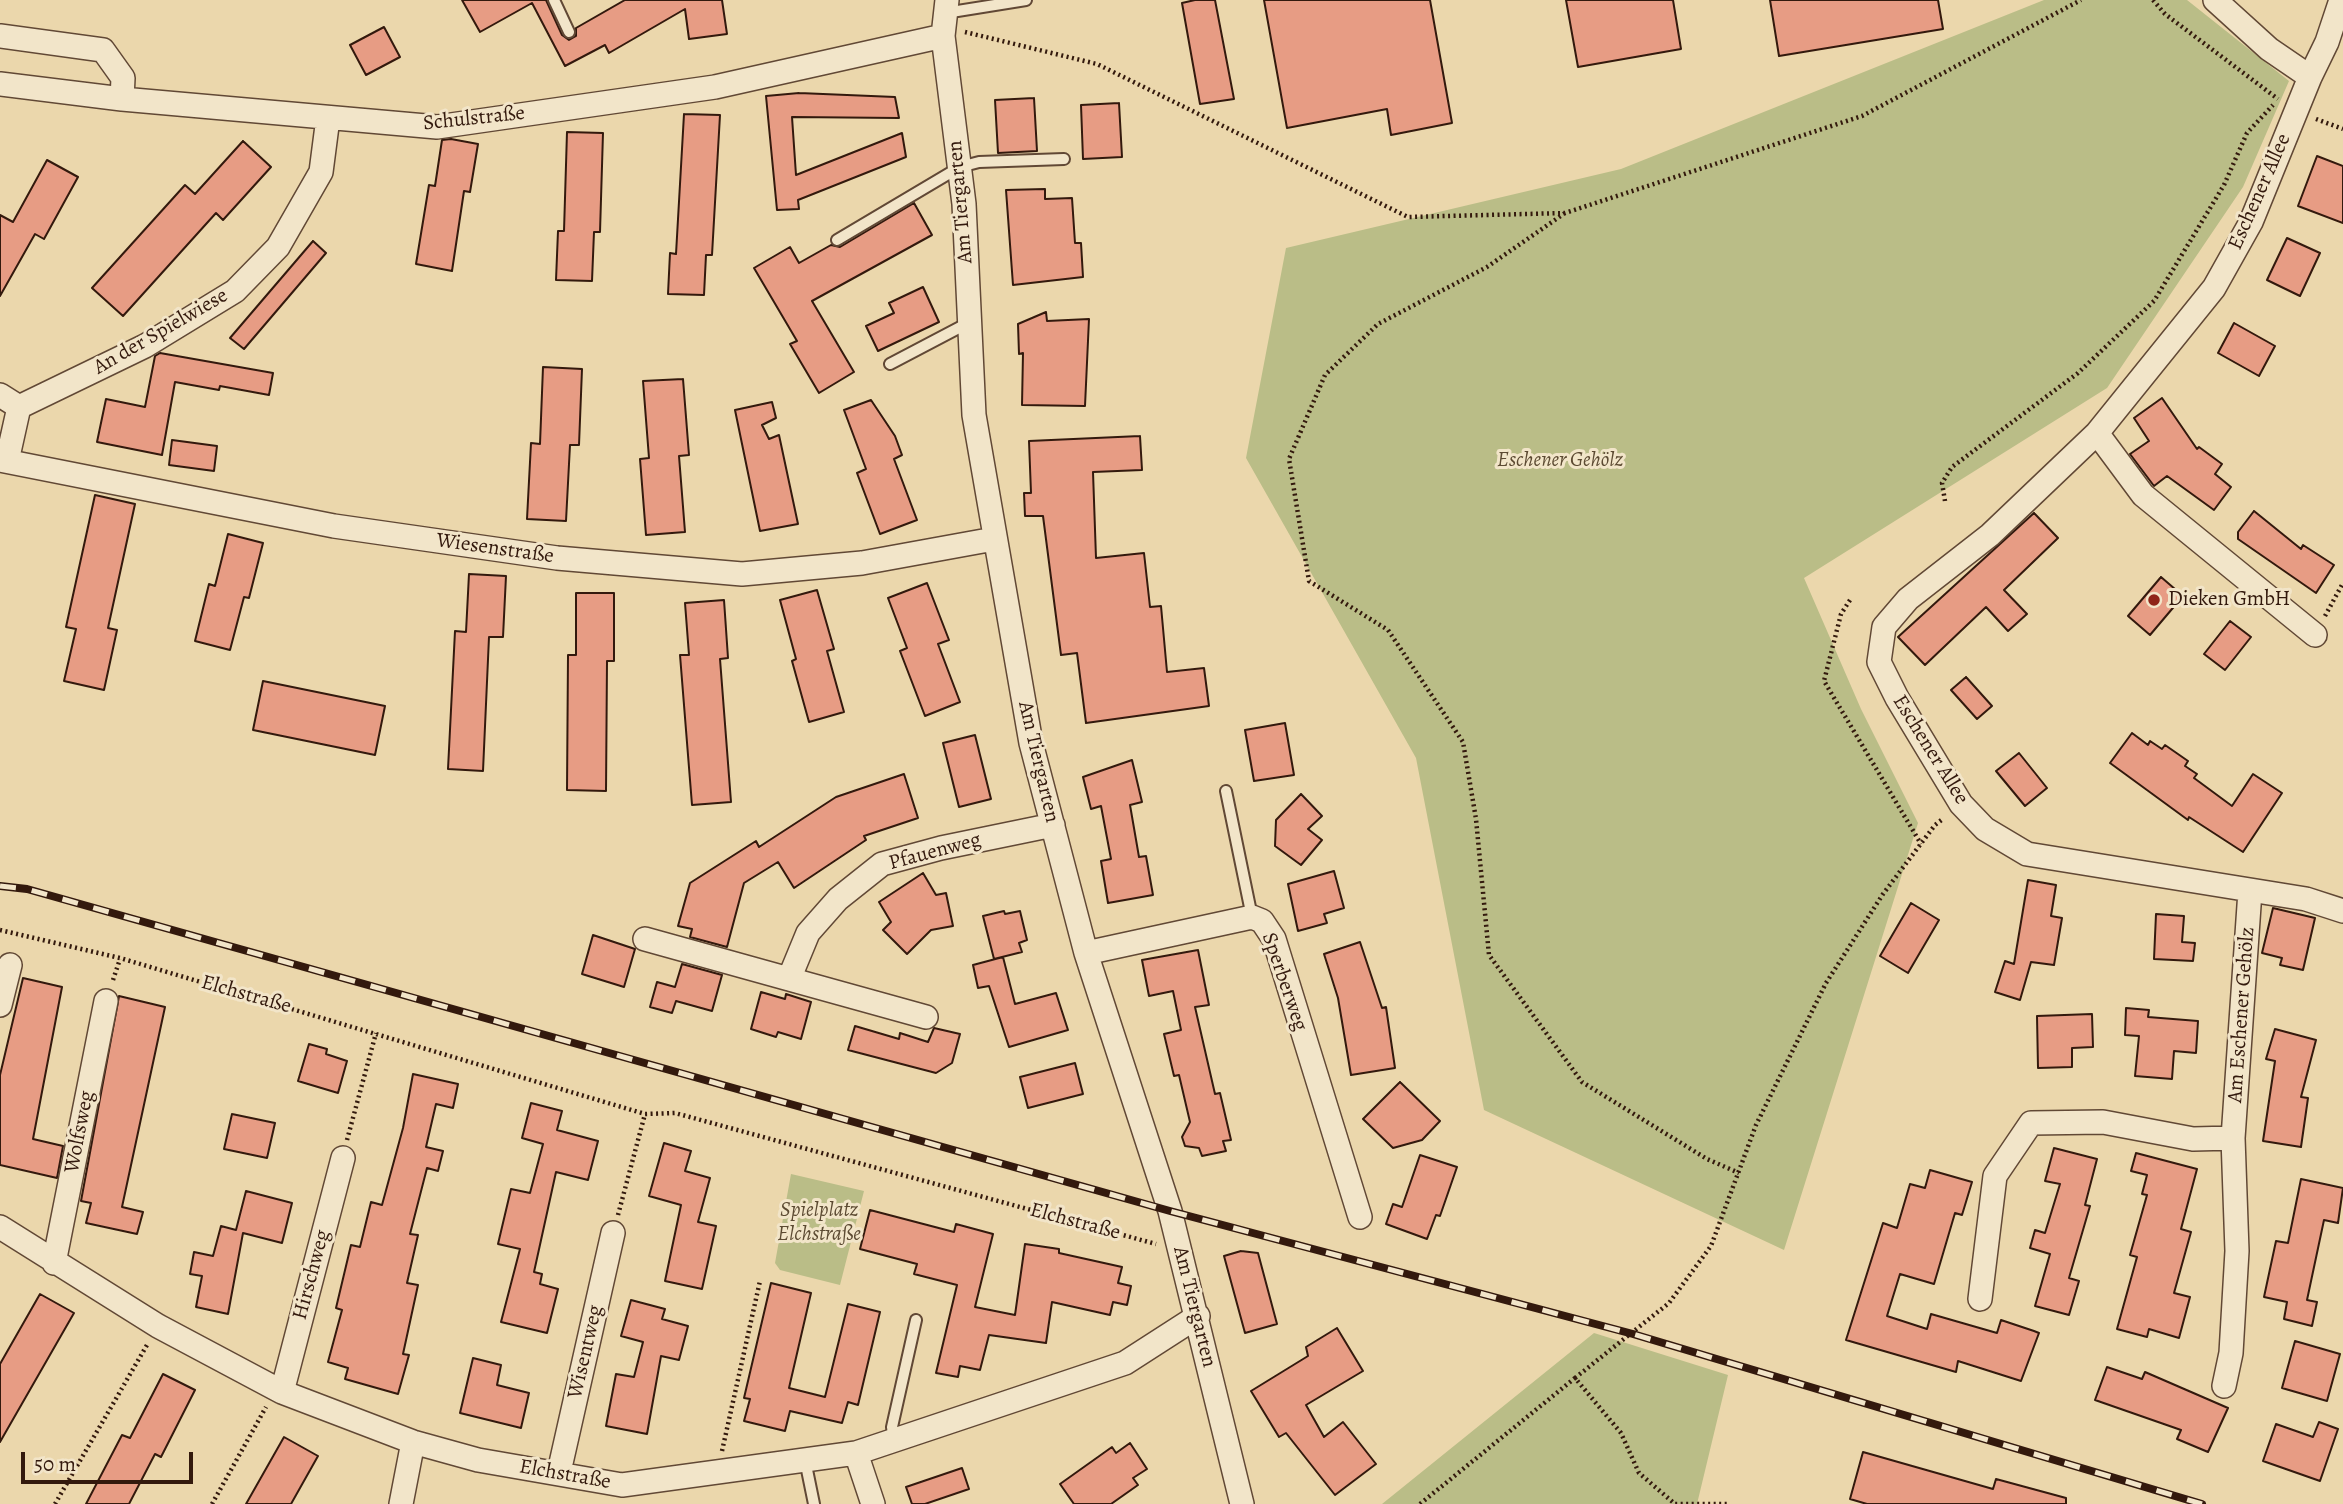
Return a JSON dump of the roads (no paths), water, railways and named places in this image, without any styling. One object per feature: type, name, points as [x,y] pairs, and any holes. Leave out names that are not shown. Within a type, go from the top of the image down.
[{"type":"street","points":[[2215,0],[2269,49],[2310,77]]},
{"type":"street","name":"Eschener Allee","points":[[2341,0],[2327,42],[2310,77],[2287,105],[2251,222],[2214,288],[2097,433],[1990,535],[1908,599],[1884,627],[1879,662],[1897,698],[1962,804],[1985,829],[2027,854],[2306,899],[2343,911]]},
{"type":"street","name":"Schulstraße","points":[[0,84],[122,99],[438,127],[715,87],[945,19]]},
{"type":"street","name":"Am Tiergarten","points":[[945,19],[960,167],[974,415],[993,539],[1031,743],[1086,953],[1180,1250],[1242,1504]]},
{"type":"street","points":[[0,36],[103,50],[123,78],[122,99]]},
{"type":"street","name":"An der Spielwiese","points":[[3,460],[9,401],[145,346],[235,291],[278,247],[321,172],[328,118]]},
{"type":"street","points":[[2097,433],[2143,495],[2315,635]]},
{"type":"street","name":"Wiesenstraße","points":[[3,460],[334,526],[557,558],[742,574],[862,564],[993,539]]},
{"type":"street","name":"Pfauenweg","points":[[789,979],[808,933],[838,899],[882,864],[941,848],[1052,825]]},
{"type":"street","name":"Am Eschener Gehölz","points":[[2224,1386],[2231,1353],[2237,1251],[2233,1138],[2250,891]]},
{"type":"street","name":"Sperberweg","points":[[1086,953],[1252,917],[1262,921],[1274,939],[1360,1217]]},
{"type":"street","points":[[645,939],[926,1017]]},
{"type":"street","points":[[0,1005],[10,965]]},
{"type":"street","name":"Wolfsweg","points":[[54,1262],[106,1001]]},
{"type":"street","points":[[1980,1299],[1995,1176],[2031,1123],[2103,1122],[2193,1139],[2233,1138]]},
{"type":"street","name":"Hirschweg","points":[[279,1390],[342,1158]]},
{"type":"street","name":"Elchstraße","points":[[0,1227],[158,1326],[279,1390],[413,1442],[478,1460],[559,1472],[621,1494],[718,1472],[856,1453],[894,1442],[1125,1363],[1198,1316]]},
{"type":"street","name":"Wisentweg","points":[[559,1472],[613,1233]]},
{"type":"street","points":[[401,1504],[413,1442]]},
{"type":"street","points":[[856,1453],[873,1504]]},
{"type":"lane","points":[[554,0],[569,32]]},
{"type":"lane","points":[[945,19],[1027,0]]},
{"type":"lane","points":[[837,240],[960,167],[979,162],[1064,159]]},
{"type":"lane","points":[[890,364],[970,322]]},
{"type":"lane","points":[[1226,791],[1252,917]]},
{"type":"lane","points":[[894,1442],[892,1427],[916,1320]]},
{"type":"lane","points":[[805,1460],[814,1504]]},
{"type":"railway","points":[[0,886],[27,889],[1170,1211],[1633,1334],[2202,1504]]},
{"type":"place","name":"Dieken GmbH","points":[[2154,600]]},
{"type":"park label","name":"Eschener Gehölz","points":[[1560,461]]},
{"type":"park label","name":"Spielplatz Elchstraße","points":[[819,1223]]}]
